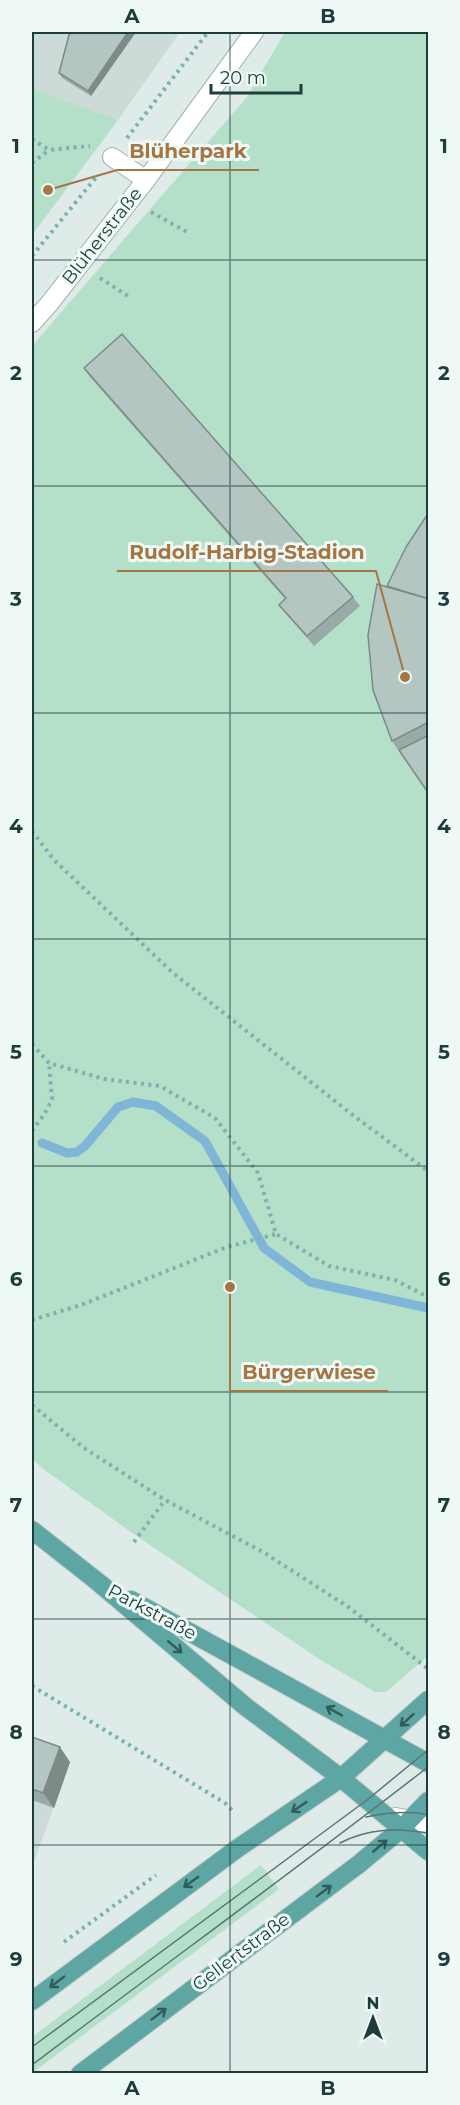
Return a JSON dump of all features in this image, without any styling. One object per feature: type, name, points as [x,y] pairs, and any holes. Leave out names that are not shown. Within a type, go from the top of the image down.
[{"type":"main road","points":[[32,1530],[98,1582]]},
{"type":"main road","name":"Parkstraße","points":[[98,1582],[429,1764]]},
{"type":"main road","name":"Parkstraße","points":[[98,1582],[246,1707],[383,1814],[406,1824],[429,1851]]},
{"type":"main road","points":[[32,2001],[238,1848],[341,1779],[429,1700]]},
{"type":"main road","name":"Gellertstraße","points":[[80,2073],[359,1864],[429,1801]]},
{"type":"street","name":"Blüherstraße","points":[[32,323],[146,180],[254,32]]},
{"type":"street","points":[[106,151],[146,180]]},
{"type":"street","points":[[406,1824],[429,1824]]},
{"type":"path","points":[[32,139],[49,150],[106,151]]},
{"type":"path","points":[[32,164],[49,150]]},
{"type":"path","points":[[163,219],[187,232]]},
{"type":"path","points":[[80,265],[131,298]]},
{"type":"path","points":[[32,831],[54,860],[173,973],[429,1171]]},
{"type":"path","points":[[32,1044],[48,1063],[104,1080],[160,1086],[215,1118],[258,1173],[276,1234],[329,1266],[395,1280],[429,1297]]},
{"type":"path","points":[[32,1131],[52,1099],[48,1063]]},
{"type":"path","points":[[32,1320],[81,1305],[227,1247],[276,1234]]},
{"type":"path","points":[[32,1405],[84,1448],[165,1500],[272,1558],[347,1606],[427,1668]]},
{"type":"path","points":[[134,1542],[165,1500]]},
{"type":"path","points":[[32,1686],[225,1803],[234,1812]]},
{"type":"shaded area","points":[[32,32],[180,32],[118,120],[32,88]]},
{"type":"shaded area","points":[[32,1748],[70,1762],[32,1867]]},
{"type":"green space","points":[[285,32],[428,32],[428,1656],[386,1692],[375,1692],[319,1659],[138,1537],[32,1459],[32,346],[247,97]]},
{"type":"green space","points":[[32,88],[118,120],[32,235]]},
{"type":"green space","points":[[261,1865],[279,1889],[32,2073],[32,2037]]},
{"type":"building","points":[[72,32],[128,32],[88,91],[59,73],[69,35]]},
{"type":"building","points":[[122,334],[353,597],[307,636],[279,605],[286,598],[84,368]]},
{"type":"building","points":[[429,512],[429,599],[387,586],[406,547]]},
{"type":"building","points":[[377,584],[429,599],[429,722],[392,741],[373,690],[368,635]]},
{"type":"building","points":[[429,735],[429,794],[399,750]]},
{"type":"building","points":[[32,1737],[60,1747],[43,1793],[32,1789]]},
{"type":"waterway","points":[[42,1143],[67,1153],[77,1152],[85,1146],[118,1107],[133,1102],[156,1106],[205,1141],[264,1248],[310,1282],[428,1308]]},
{"type":"tram line","points":[[32,2047],[367,1800],[428,1750]]},
{"type":"tram line","points":[[32,2065],[428,1767]]},
{"type":"tram line","points":[[366,1817],[397,1813],[428,1815]]},
{"type":"tram line","points":[[340,1843],[372,1832],[405,1830],[428,1833]]},
{"type":"place","name":"Blüherpark","points":[[48,190]]},
{"type":"place","name":"Rudolf-Harbig-Stadion","points":[[405,677]]},
{"type":"place","name":"Bürgerwiese","points":[[230,1287]]}]
